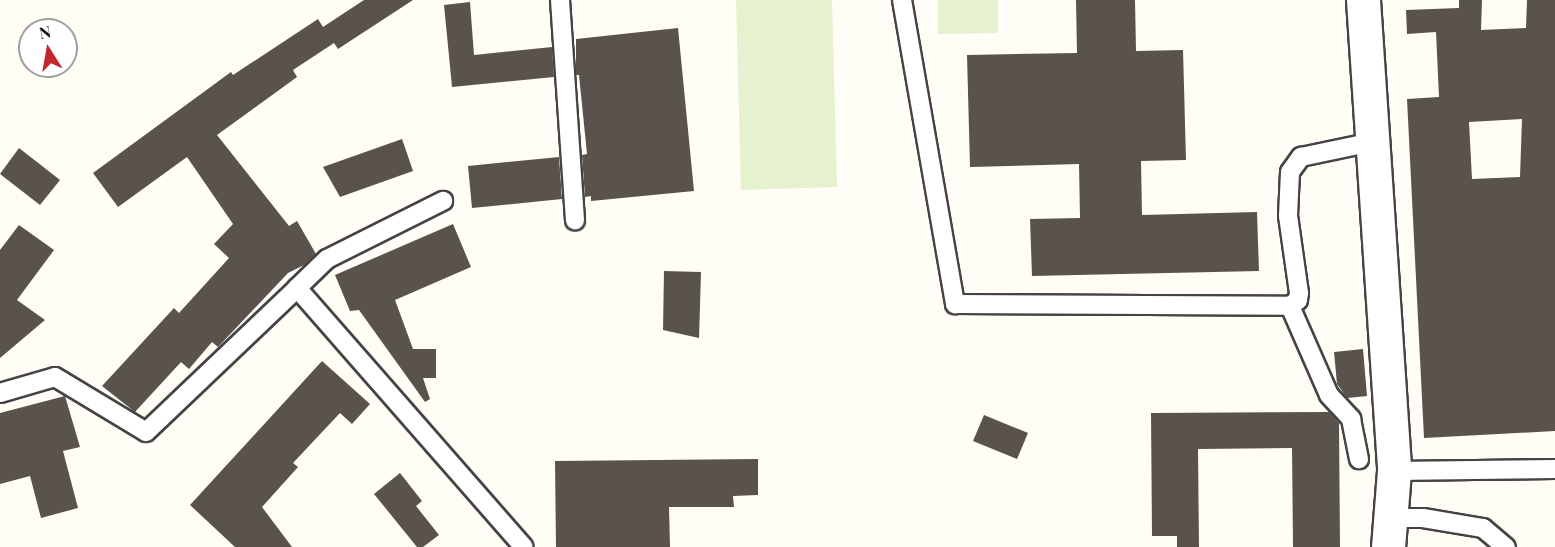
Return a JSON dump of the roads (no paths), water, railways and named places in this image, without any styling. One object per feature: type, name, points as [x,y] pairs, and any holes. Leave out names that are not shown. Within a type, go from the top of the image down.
[{"type":"street","points":[[1363,0],[1394,471],[1389,533]]},
{"type":"lane","points":[[560,0],[575,220]]},
{"type":"lane","points":[[902,0],[955,304],[1290,306],[1298,300],[1299,293],[1288,216],[1290,172],[1301,157],[1372,142]]},
{"type":"lane","points":[[0,393],[54,377],[146,432],[327,259],[442,201]]},
{"type":"lane","points":[[297,288],[524,547]]},
{"type":"lane","points":[[1290,306],[1329,395],[1351,419],[1359,459]]},
{"type":"lane","points":[[1394,471],[1555,469]]},
{"type":"lane","points":[[1389,533],[1423,518],[1483,528],[1506,547]]}]
